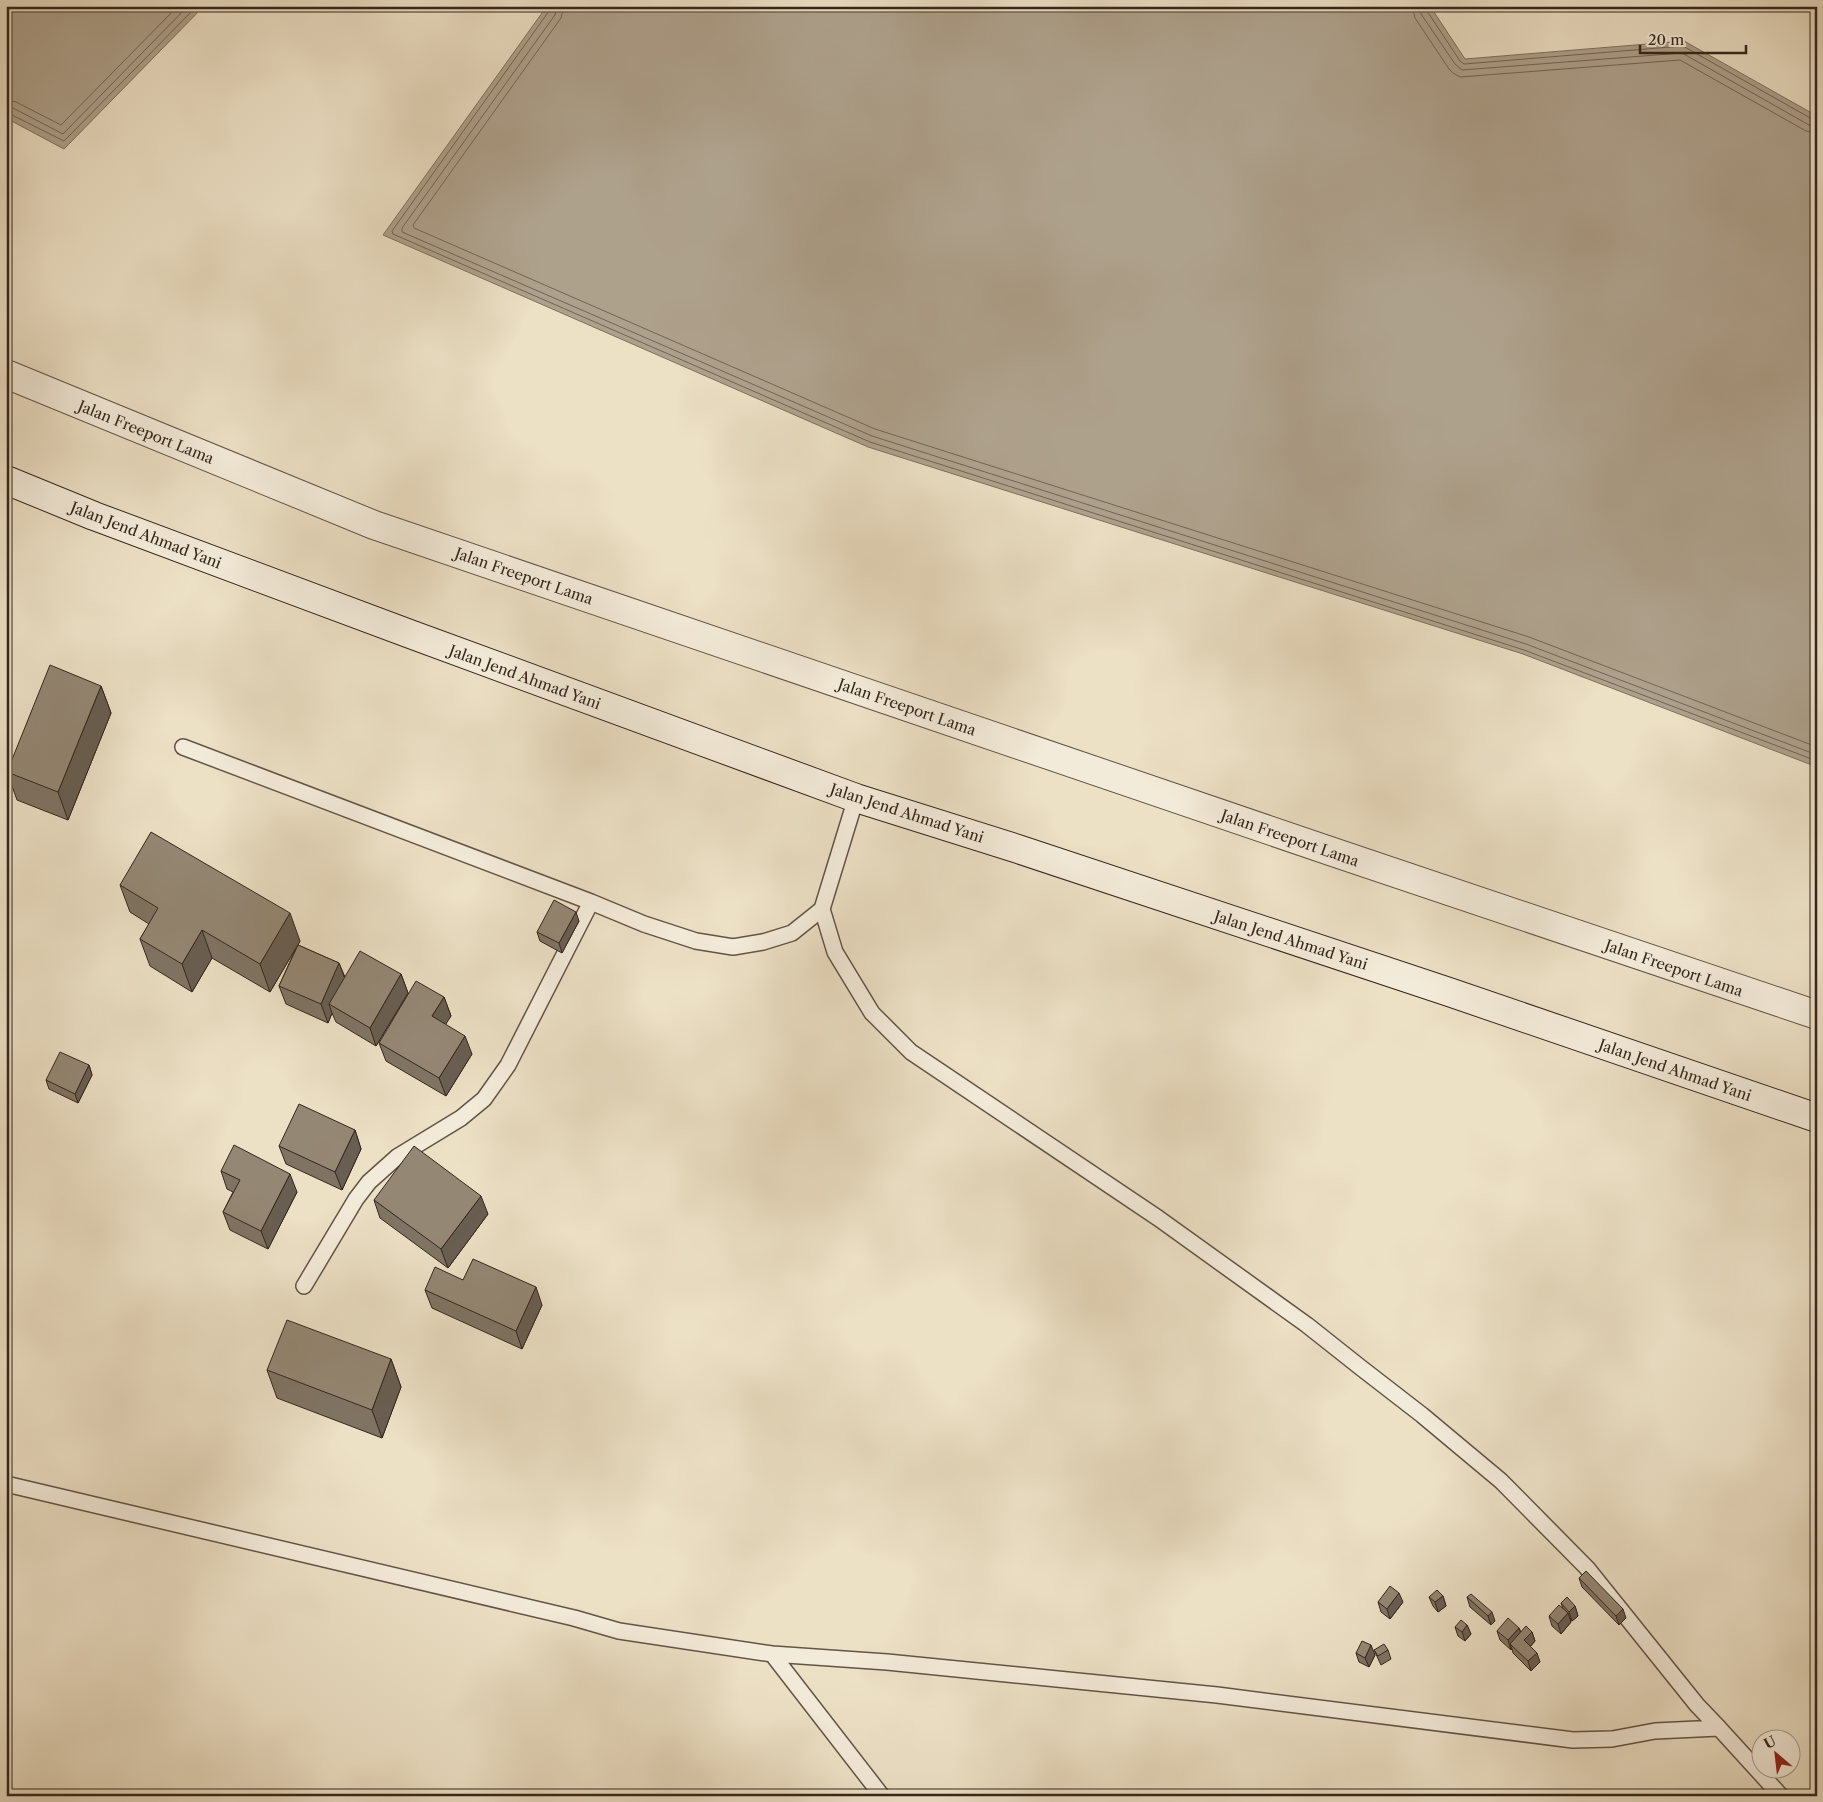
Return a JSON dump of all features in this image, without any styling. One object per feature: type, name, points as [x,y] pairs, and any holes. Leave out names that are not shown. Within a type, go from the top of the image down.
[{"type":"main road","name":"Jalan Freeport Lama","points":[[6,374],[374,526],[1330,852],[1817,1015]]},
{"type":"main road","name":"Jalan Jend Ahmad Yani","points":[[6,480],[94,516],[856,798],[1018,849],[1384,970],[1817,1118]]},
{"type":"lane","points":[[183,747],[591,902],[644,924],[696,941],[733,947],[763,942],[792,933],[822,909]]},
{"type":"lane","points":[[856,798],[822,909],[835,952],[872,1013],[911,1052],[1158,1218],[1307,1325],[1422,1415],[1494,1475],[1587,1568],[1697,1705],[1781,1796]]},
{"type":"lane","points":[[304,1286],[356,1199],[369,1182],[397,1157],[461,1118],[484,1099],[508,1065],[591,902]]},
{"type":"lane","points":[[6,1484],[574,1618],[619,1631],[772,1654],[897,1663],[1218,1694],[1573,1740],[1612,1738],[1655,1731],[1719,1728]]},
{"type":"lane","points":[[772,1654],[882,1796]]},
{"type":"water","points":[[6,6],[204,6],[64,149],[6,118]]},
{"type":"water","points":[[547,6],[1430,6],[1465,59],[1684,41],[1817,116],[1817,767],[1523,654],[868,447],[383,235]]},
{"type":"building","points":[[50,665],[101,686],[58,792],[7,772]]},
{"type":"building","points":[[151,832],[290,913],[260,964],[202,930],[182,964],[140,939],[158,908],[120,885]]},
{"type":"building","points":[[554,900],[576,912],[559,943],[537,932]]},
{"type":"building","points":[[298,945],[339,963],[321,1004],[279,986]]},
{"type":"building","points":[[360,951],[401,974],[370,1028],[329,1004]]},
{"type":"building","points":[[416,981],[444,997],[432,1016],[465,1036],[439,1078],[379,1043]]},
{"type":"building","points":[[60,1052],[89,1065],[75,1094],[46,1080]]},
{"type":"building","points":[[299,1104],[355,1130],[335,1172],[279,1146]]},
{"type":"building","points":[[234,1145],[290,1174],[261,1231],[223,1212],[240,1180],[221,1171]]},
{"type":"building","points":[[414,1146],[481,1196],[441,1249],[374,1200]]},
{"type":"building","points":[[473,1259],[536,1287],[516,1331],[425,1290],[435,1267],[463,1280]]},
{"type":"building","points":[[287,1320],[391,1359],[372,1410],[267,1370]]},
{"type":"building","points":[[1586,1571],[1623,1609],[1616,1616],[1579,1578]]},
{"type":"building","points":[[1390,1586],[1399,1593],[1387,1609],[1378,1602]]},
{"type":"building","points":[[1437,1590],[1443,1596],[1435,1602],[1429,1597]]},
{"type":"building","points":[[1471,1594],[1492,1612],[1488,1616],[1467,1597]]},
{"type":"building","points":[[1567,1597],[1575,1606],[1569,1612],[1561,1603]]},
{"type":"building","points":[[1559,1605],[1568,1613],[1558,1624],[1549,1616]]},
{"type":"building","points":[[1508,1618],[1519,1628],[1508,1640],[1497,1631]]},
{"type":"building","points":[[1461,1620],[1467,1625],[1462,1632],[1455,1627]]},
{"type":"building","points":[[1526,1626],[1532,1632],[1524,1640],[1537,1653],[1528,1661],[1510,1644]]},
{"type":"building","points":[[1362,1641],[1371,1645],[1365,1658],[1356,1653]]},
{"type":"building","points":[[1384,1644],[1388,1650],[1378,1656],[1374,1650]]}]
